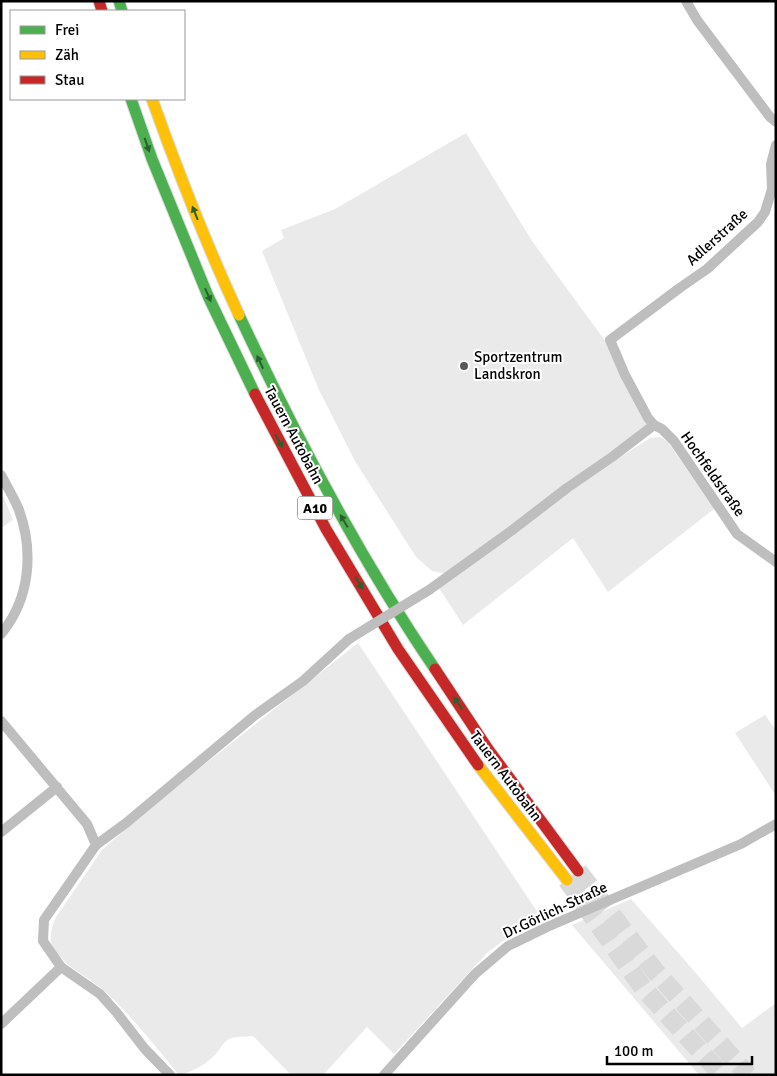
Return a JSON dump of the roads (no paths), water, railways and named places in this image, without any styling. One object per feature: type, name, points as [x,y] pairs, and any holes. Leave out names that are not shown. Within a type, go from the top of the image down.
[{"type":"highway","name":"Tauern Autobahn","points":[[131,100],[152,159],[208,296],[264,414],[326,529],[398,649],[479,767],[566,880]]},
{"type":"highway","name":"Tauern Autobahn","points":[[152,100],[171,153],[222,279],[276,395],[336,508],[418,643],[488,749],[578,871]]},
{"type":"street","points":[[686,1],[714,42],[770,117],[776,122]]},
{"type":"street","name":"Adlerstraße","points":[[610,340],[707,269],[758,222],[765,212],[772,188],[771,164],[776,145]]},
{"type":"street","name":"Hochfeldstraße","points":[[610,340],[625,375],[654,425],[674,440],[737,534],[776,562]]},
{"type":"street","points":[[170,1075],[144,1048],[118,1013],[100,994],[61,967],[43,941],[44,920],[96,845],[126,823],[254,716],[303,680],[348,639],[429,590],[654,425]]},
{"type":"street","points":[[1,475],[19,510],[28,554],[27,580],[20,604],[10,624],[1,634]]},
{"type":"street","points":[[1,721],[87,824],[96,845]]},
{"type":"street","points":[[1,832],[57,787]]},
{"type":"street","name":"Dr.Görlich-Straße","points":[[384,1075],[475,974],[508,946],[741,844],[776,824]]},
{"type":"street","points":[[1,1024],[61,967]]},
{"type":"tunnel","points":[[578,871],[655,971],[748,1075]]},
{"type":"tunnel","points":[[567,880],[643,988],[722,1075]]},
{"type":"place","name":"Sportzentrum Landskron","points":[[464,366]]}]
